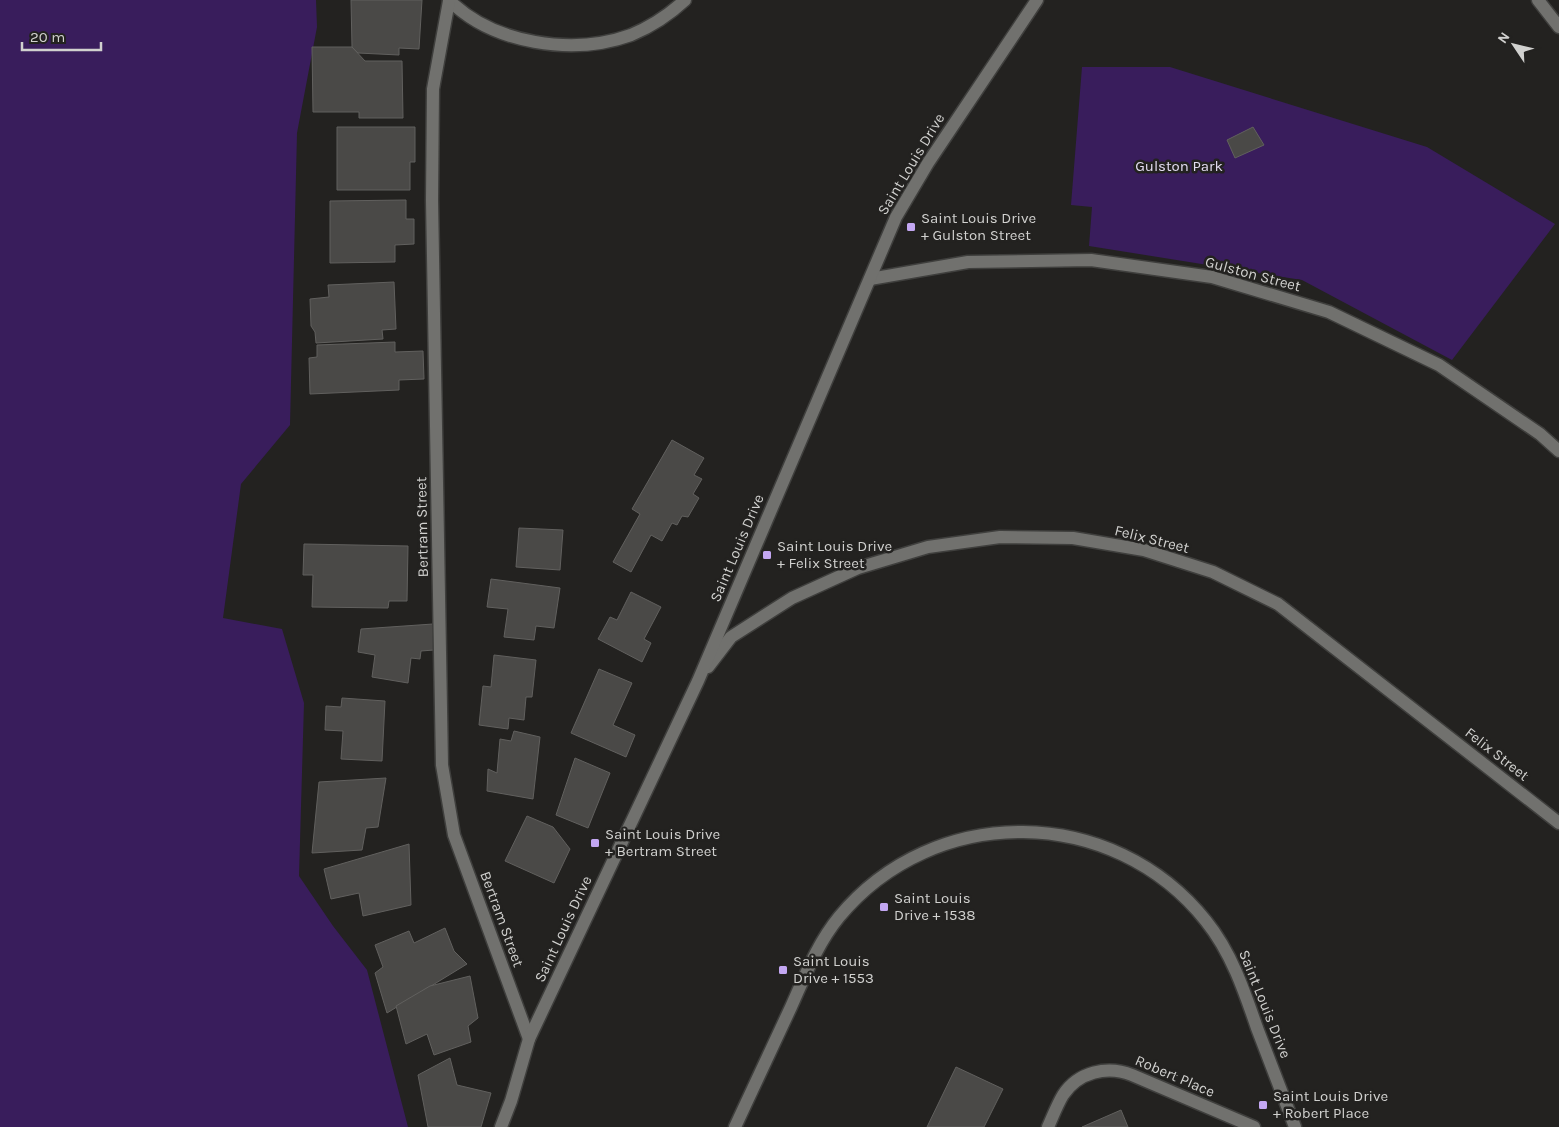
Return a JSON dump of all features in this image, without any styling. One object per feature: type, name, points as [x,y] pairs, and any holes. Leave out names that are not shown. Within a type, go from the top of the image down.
[{"type":"street","points":[[449,1],[480,24],[516,39],[565,45],[604,42],[630,35],[648,27],[685,0]]},
{"type":"street","name":"Saint Louis Drive","points":[[501,1127],[511,1101],[529,1039],[698,681],[896,217],[928,163],[1037,0]]},
{"type":"street","points":[[1538,0],[1559,27]]},
{"type":"street","name":"Bertram Street","points":[[449,1],[433,89],[432,191],[442,765],[454,835],[529,1039]]},
{"type":"street","name":"Gulston Street","points":[[870,279],[968,262],[1091,260],[1212,277],[1329,312],[1439,365],[1540,434],[1559,452]]},
{"type":"street","name":"Felix Street","points":[[698,681],[731,638],[792,598],[858,568],[928,547],[1009,538],[1072,538],[1144,550],[1213,572],[1278,604],[1559,823]]},
{"type":"street","name":"Saint Louis Drive","points":[[735,1127],[819,946],[839,918],[863,892],[891,871],[922,853],[954,841],[989,833],[1024,831],[1059,834],[1093,842],[1125,855],[1155,873],[1188,901],[1206,921],[1233,966],[1294,1127]]},
{"type":"street","name":"Robert Place","points":[[1048,1127],[1064,1094],[1076,1081],[1099,1071],[1116,1070],[1254,1127]]},
{"type":"green space","points":[[0,0],[316,0],[317,27],[297,133],[290,425],[241,484],[223,618],[282,629],[304,703],[299,876],[333,926],[367,970],[408,1127],[0,1127]]},
{"type":"green space","name":"Gulston Park","points":[[1082,67],[1170,67],[1427,147],[1555,224],[1452,360],[1302,280],[1089,246],[1092,207],[1071,205]]},
{"type":"building","points":[[351,0],[422,0],[419,49],[399,48],[399,55],[358,53],[352,47]]},
{"type":"building","points":[[312,47],[352,47],[365,61],[402,61],[403,118],[359,118],[359,112],[313,112]]},
{"type":"building","points":[[337,127],[415,127],[415,162],[410,162],[410,190],[337,190]]},
{"type":"building","points":[[1253,127],[1264,145],[1235,158],[1227,140]]},
{"type":"building","points":[[406,200],[406,219],[414,219],[414,244],[395,245],[395,262],[330,263],[330,201]]},
{"type":"building","points":[[394,282],[396,329],[382,330],[383,339],[316,343],[315,332],[311,326],[310,299],[329,297],[328,285]]},
{"type":"building","points":[[395,342],[395,352],[423,351],[424,379],[399,380],[399,390],[310,394],[309,358],[317,357],[317,345]]},
{"type":"building","points":[[672,440],[704,458],[694,475],[702,479],[693,494],[699,498],[688,517],[682,516],[677,525],[672,523],[662,541],[651,535],[631,572],[613,562],[640,514],[632,509]]},
{"type":"building","points":[[519,528],[563,530],[560,570],[516,567]]},
{"type":"building","points":[[304,544],[408,546],[407,601],[389,601],[388,608],[312,607],[313,575],[303,575]]},
{"type":"building","points":[[491,579],[560,588],[554,628],[536,626],[534,640],[504,637],[508,609],[487,607]]},
{"type":"building","points":[[631,592],[661,607],[644,639],[651,643],[642,662],[598,639],[610,617],[617,620]]},
{"type":"building","points":[[433,624],[434,650],[421,651],[420,659],[411,658],[408,683],[372,677],[375,655],[358,652],[361,629]]},
{"type":"building","points":[[494,655],[536,660],[532,697],[526,697],[524,720],[509,718],[508,729],[479,725],[483,686],[491,687]]},
{"type":"building","points":[[599,669],[632,683],[613,725],[635,735],[626,757],[571,733]]},
{"type":"building","points":[[342,698],[385,701],[382,761],[341,759],[343,731],[325,730],[326,706],[341,707]]},
{"type":"building","points":[[514,731],[540,737],[533,799],[487,791],[488,769],[497,773],[500,739],[511,741]]},
{"type":"building","points":[[575,758],[610,773],[588,828],[556,815]]},
{"type":"building","points":[[386,778],[378,827],[366,828],[362,850],[312,853],[319,782]]},
{"type":"building","points":[[527,816],[553,827],[570,849],[554,883],[505,861]]},
{"type":"building","points":[[409,844],[411,905],[363,916],[359,893],[331,899],[324,869]]},
{"type":"building","points":[[445,928],[454,951],[467,964],[387,1013],[375,973],[383,967],[375,945],[409,931],[414,943]]},
{"type":"building","points":[[470,976],[478,1018],[468,1026],[471,1042],[434,1055],[427,1034],[406,1044],[396,1006],[430,986]]},
{"type":"building","points":[[450,1058],[457,1085],[491,1093],[481,1127],[428,1127],[418,1075]]},
{"type":"building","points":[[956,1067],[1003,1089],[984,1127],[927,1127]]},
{"type":"building","points":[[1121,1110],[1128,1127],[1082,1127]]},
{"type":"place","name":"Saint Louis Drive + Gulston Street","points":[[911,227]]},
{"type":"place","name":"Saint Louis Drive + Felix Street","points":[[767,555]]},
{"type":"place","name":"Saint Louis Drive + Bertram Street","points":[[595,843]]},
{"type":"place","name":"Saint Louis Drive + 1538","points":[[884,907]]},
{"type":"place","name":"Saint Louis Drive + 1553","points":[[783,970]]},
{"type":"place","name":"Saint Louis Drive + Robert Place","points":[[1263,1105]]}]
